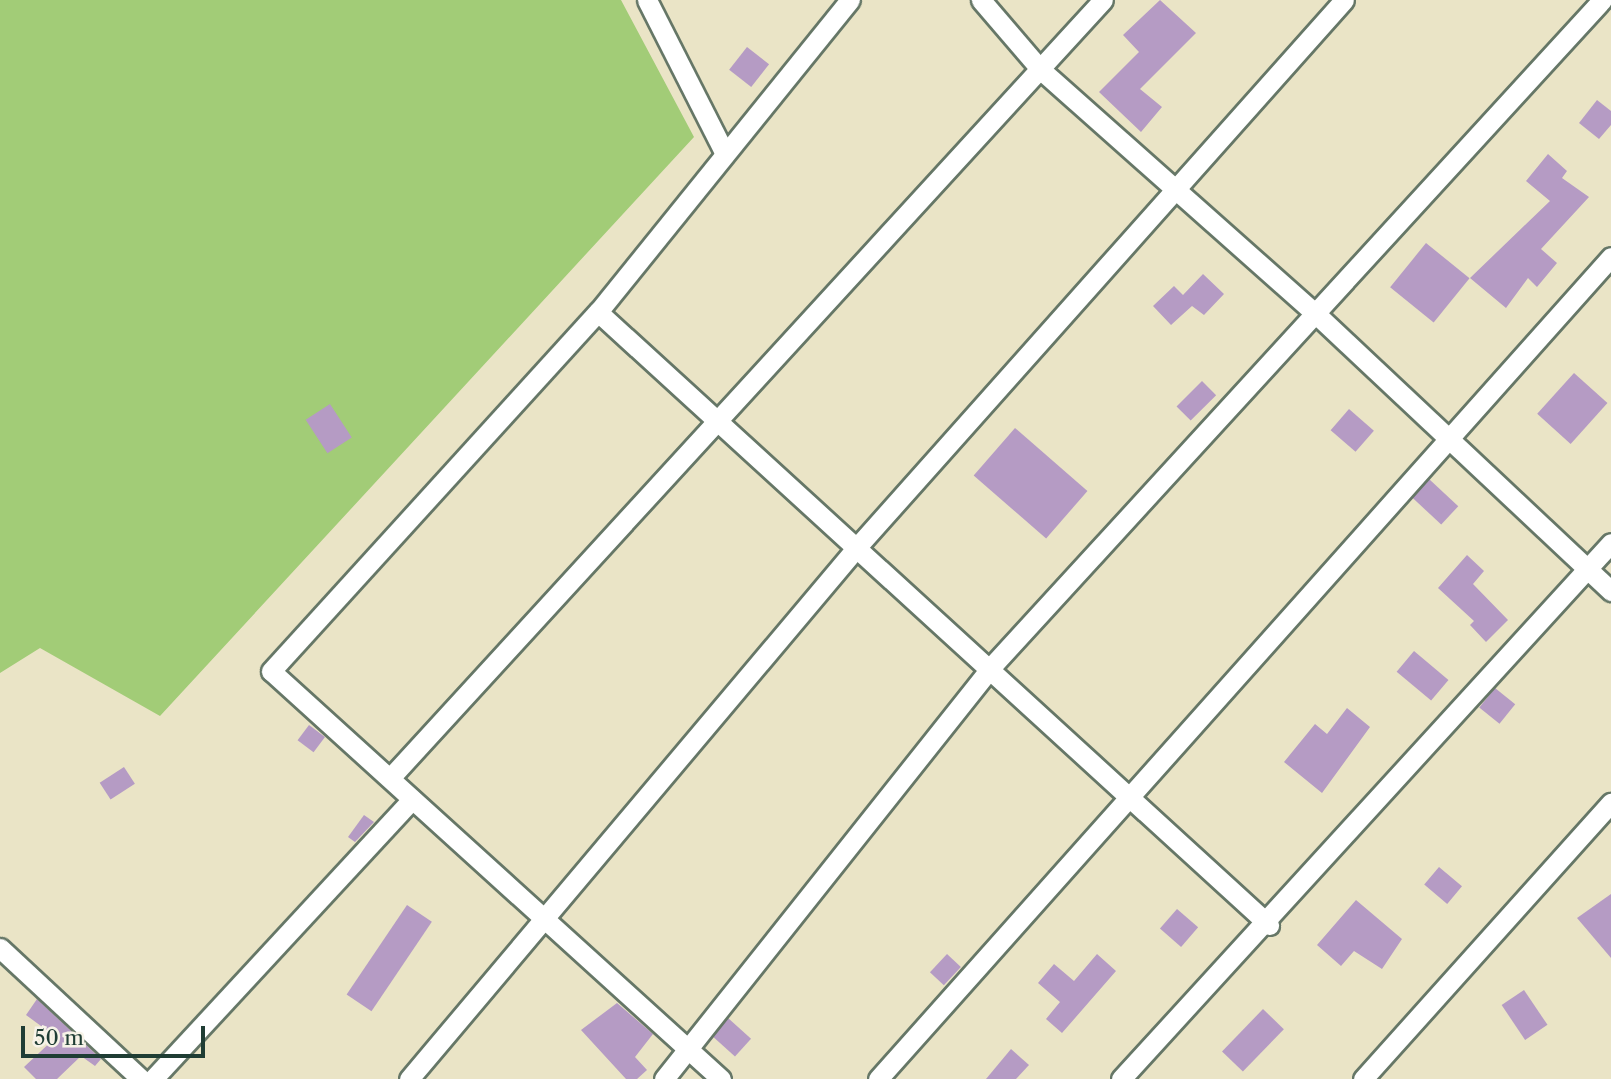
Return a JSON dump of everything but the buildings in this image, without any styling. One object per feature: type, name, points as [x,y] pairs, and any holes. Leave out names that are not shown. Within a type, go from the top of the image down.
[{"type":"street","points":[[648,0],[724,152]]},
{"type":"street","points":[[721,1079],[271,671],[598,312],[724,152],[850,0]]},
{"type":"street","points":[[981,0],[1041,70],[1316,314],[1448,444],[1611,591]]},
{"type":"street","points":[[390,778],[721,424],[1103,0]]},
{"type":"street","points":[[409,1079],[857,547],[1345,0]]},
{"type":"street","points":[[663,1079],[689,1050],[992,666],[1602,0]]},
{"type":"street","points":[[878,1079],[1448,444],[1611,257]]},
{"type":"street","points":[[598,312],[992,666],[1130,799],[1269,925]]},
{"type":"street","points":[[1121,1079],[1269,925],[1611,543]]},
{"type":"street","points":[[153,1079],[412,799]]},
{"type":"street","points":[[1363,1079],[1611,803]]},
{"type":"street","points":[[4,959],[141,1079]]},
{"type":"green space","points":[[0,0],[621,0],[694,137],[160,716],[40,648],[0,673]]}]
